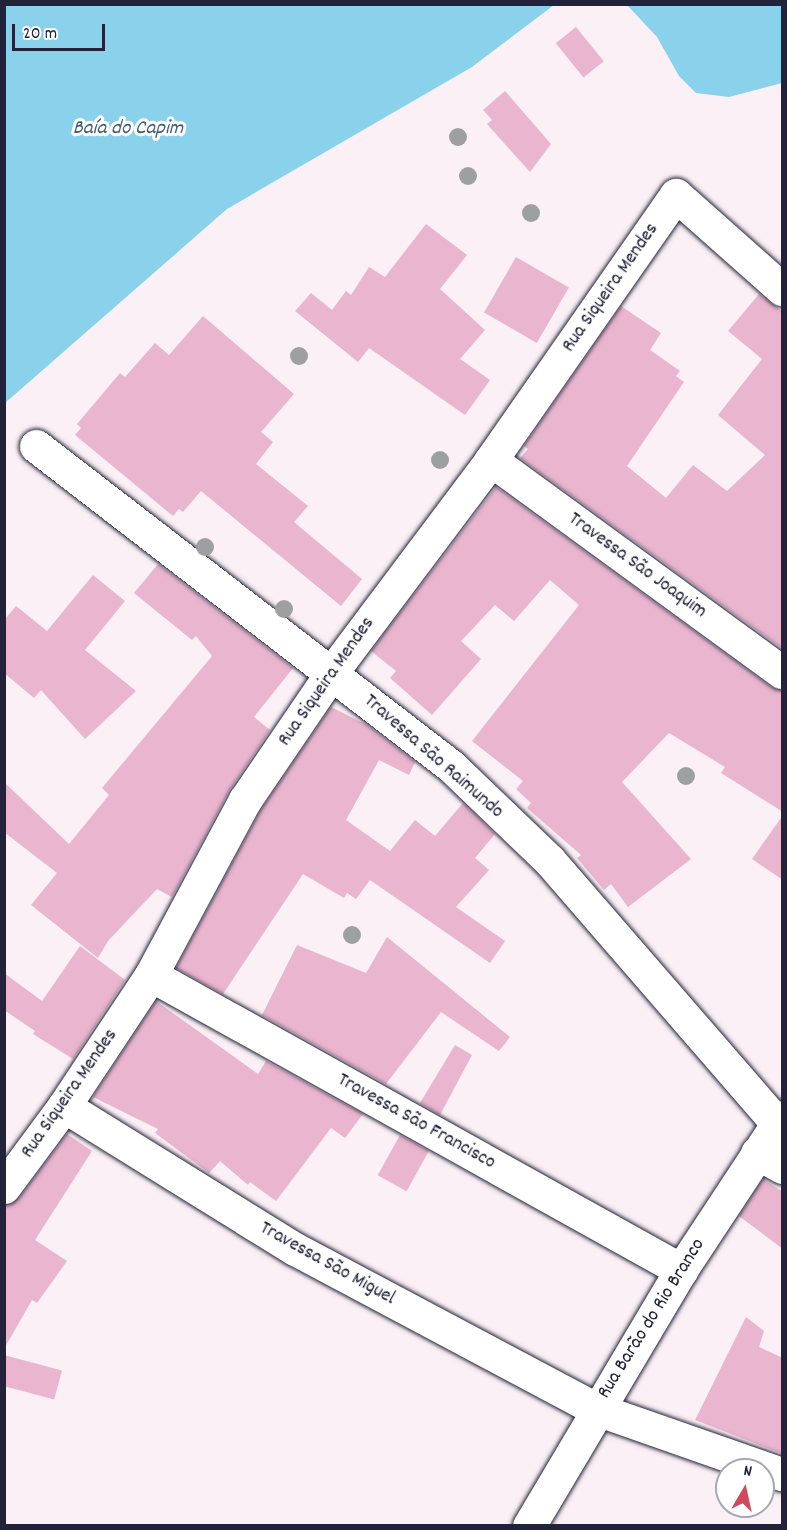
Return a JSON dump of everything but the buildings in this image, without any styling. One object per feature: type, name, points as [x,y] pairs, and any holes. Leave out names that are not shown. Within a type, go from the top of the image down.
[{"type":"street","name":"Rua Siqueira Mendes","points":[[4,1187],[64,1106],[151,975],[245,800],[332,672],[490,460],[676,195],[783,289]]},
{"type":"street","name":"Travessa São Raimundo","points":[[36,446],[332,672],[450,766],[549,860],[780,1120]]},
{"type":"street","name":"Travessa São Joaquim","points":[[490,460],[783,672]]},
{"type":"street","name":"Travessa São Francisco","points":[[151,975],[681,1270]]},
{"type":"street","name":"Travessa São Miguel","points":[[64,1106],[295,1249],[596,1409],[783,1474]]},
{"type":"street","name":"Rua Barão do Rio Branco","points":[[529,1526],[596,1409],[681,1270],[770,1160],[780,1120]]},
{"type":"water","name":"Baía do Capim","points":[[5,4],[554,5],[472,67],[227,209],[5,403]]},
{"type":"water","points":[[627,5],[782,5],[782,83],[729,97],[696,93],[679,76],[657,37]]}]
